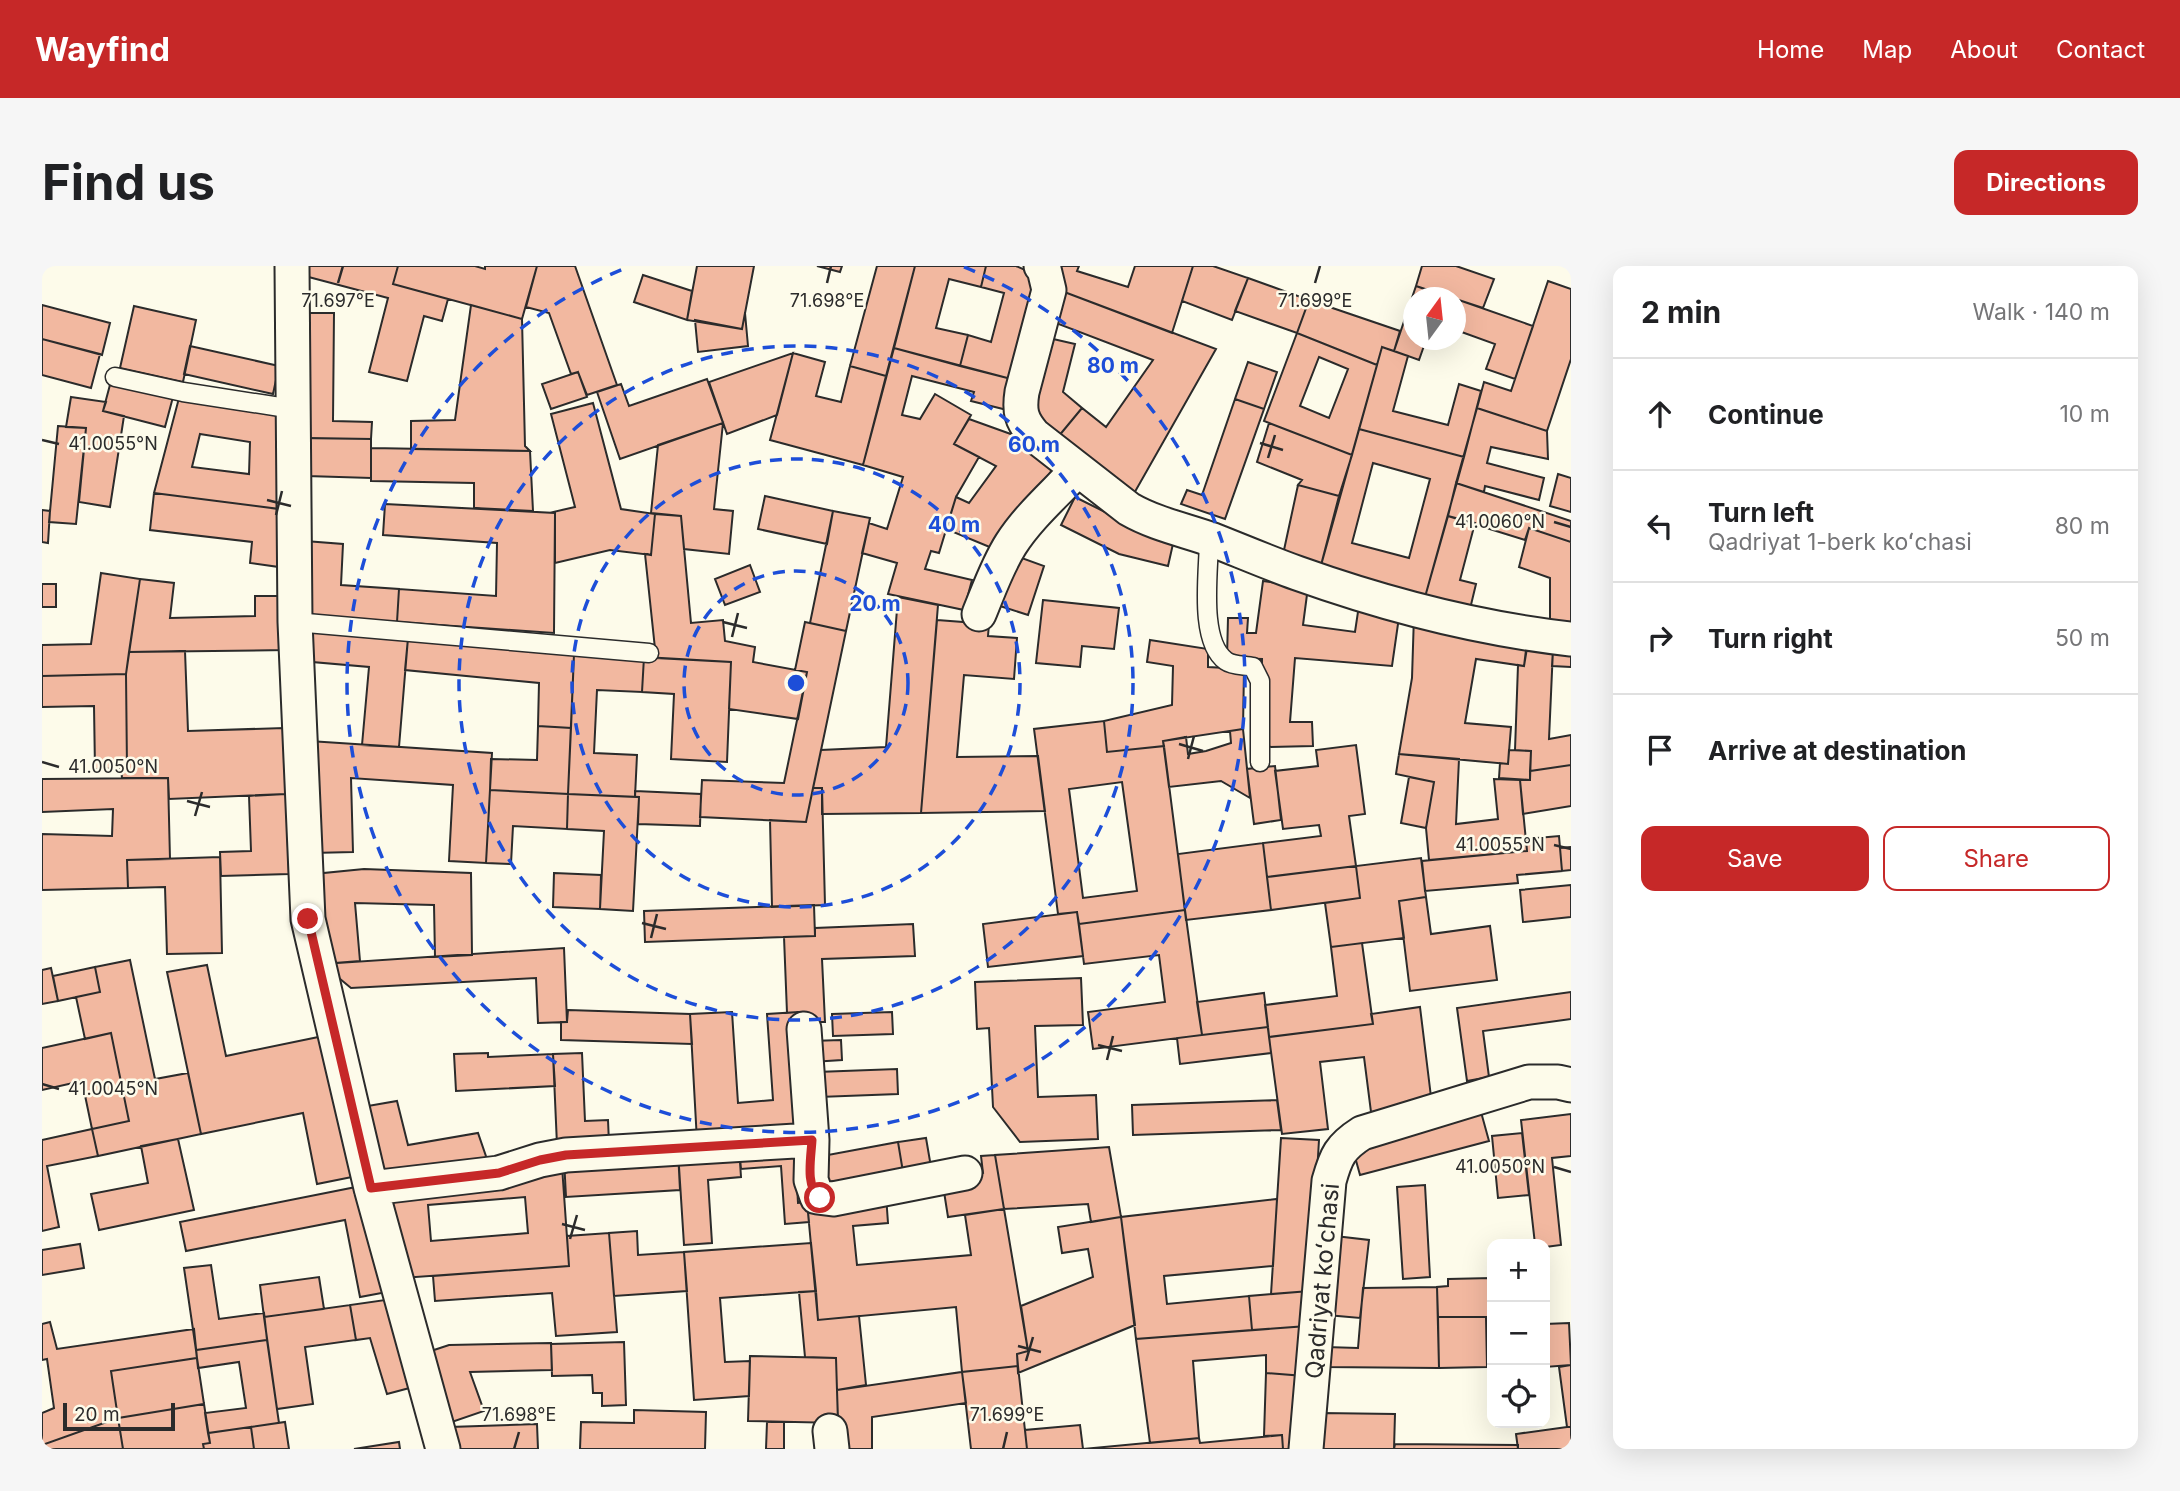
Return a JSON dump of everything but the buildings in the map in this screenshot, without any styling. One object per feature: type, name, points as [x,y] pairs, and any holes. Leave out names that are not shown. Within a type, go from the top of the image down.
[{"type":"street","points":[[1041,266],[1049,290],[1019,409],[1024,423],[1034,435],[1129,509],[1297,573],[1398,604],[1527,634],[1571,639]]},
{"type":"street","points":[[288,267],[293,409],[295,622],[308,919],[371,1188],[443,1449]]},
{"type":"street","points":[[979,614],[998,566],[1011,544],[1034,515],[1077,470]]},
{"type":"street","points":[[804,1029],[812,1140],[811,1180],[817,1197],[824,1199],[965,1173]]},
{"type":"street","name":"Qadriyat koʻchasi","points":[[1306,1449],[1329,1181],[1336,1158],[1343,1147],[1362,1132],[1529,1082],[1571,1085]]},
{"type":"street","points":[[371,1188],[499,1173],[566,1155],[812,1140]]},
{"type":"lane","points":[[115,377],[183,392],[293,409]]},
{"type":"lane","points":[[1209,539],[1209,633],[1218,654],[1229,663],[1253,667],[1258,673],[1260,762]]},
{"type":"lane","points":[[295,622],[649,653]]},
{"type":"route","points":[[308,919],[371,1188],[499,1173],[566,1155],[812,1140],[811,1180],[813,1191],[820,1198]]}]
